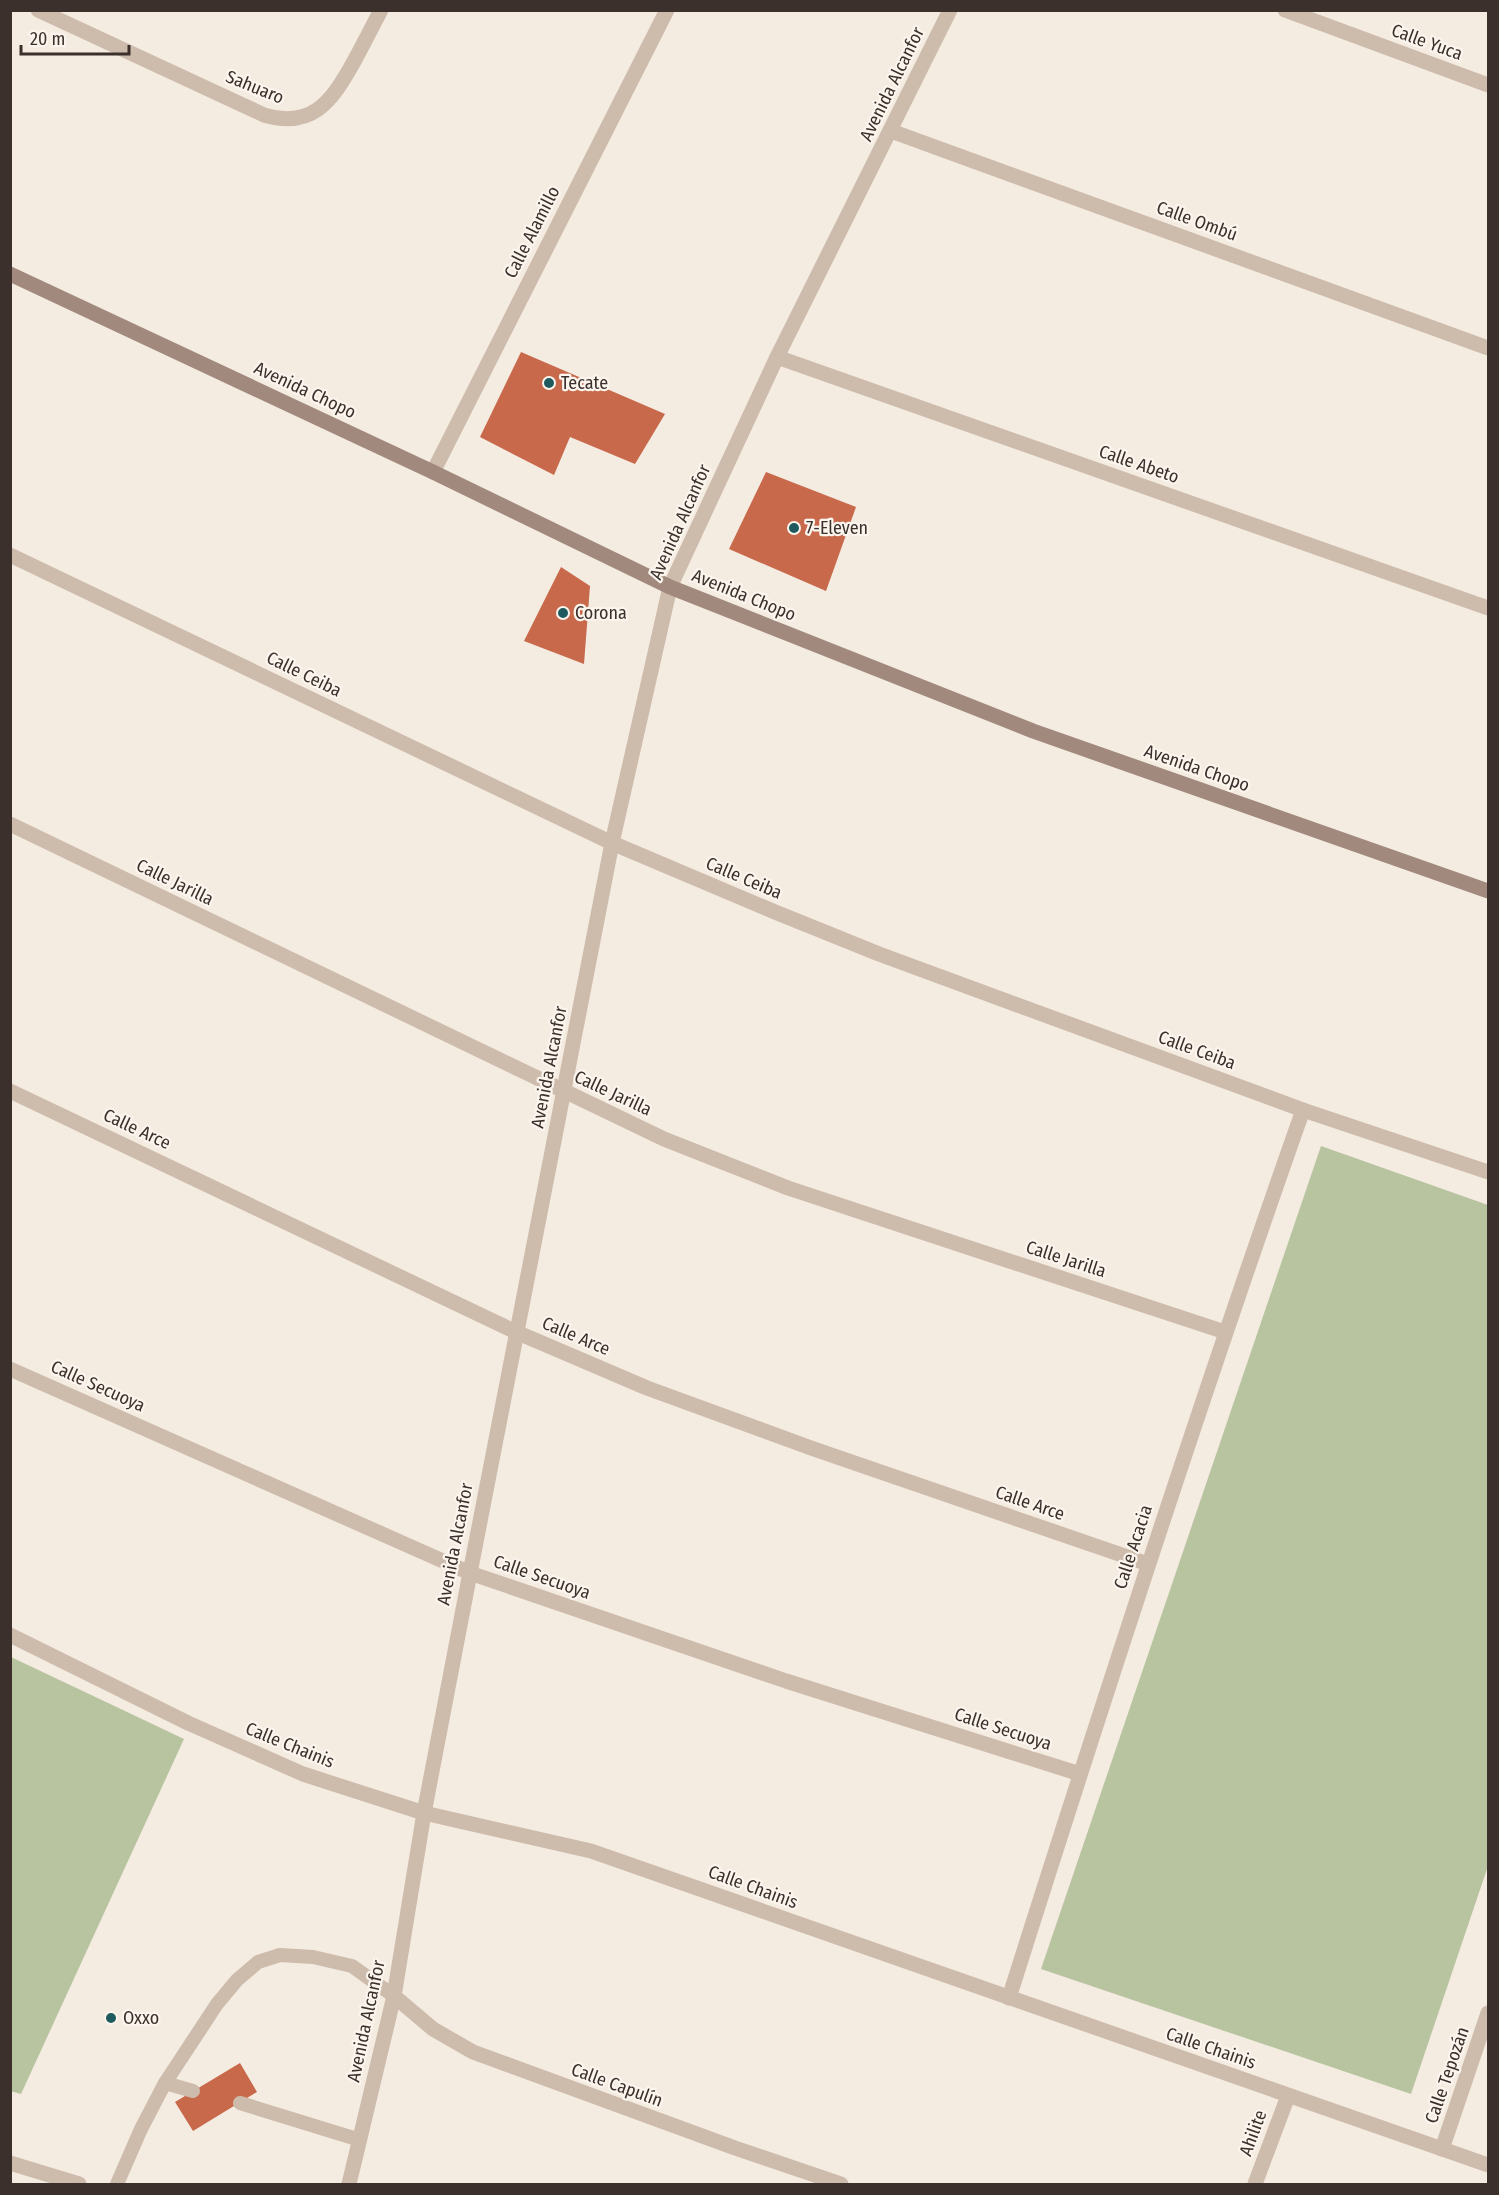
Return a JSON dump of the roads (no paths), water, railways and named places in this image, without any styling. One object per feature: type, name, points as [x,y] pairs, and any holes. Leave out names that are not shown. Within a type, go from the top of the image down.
[{"type":"street","name":"Sahuaro","points":[[38,10],[264,115],[280,120],[302,118],[320,110],[337,92],[381,10]]},
{"type":"street","name":"Calle Alamillo","points":[[433,472],[667,10]]},
{"type":"street","name":"Avenida Alcanfor","points":[[349,2184],[394,1996],[424,1813],[516,1332],[612,843],[670,587],[777,357],[950,10]]},
{"type":"street","name":"Calle Yuca","points":[[1285,10],[1488,85]]},
{"type":"street","name":"Calle Ombú","points":[[891,130],[1488,348]]},
{"type":"street","name":"Avenida Chopo","points":[[10,274],[433,472],[670,587],[1033,731],[1488,891]]},
{"type":"street","name":"Calle Abeto","points":[[777,357],[1488,608]]},
{"type":"street","name":"Calle Ceiba","points":[[10,555],[612,843],[879,954],[1303,1110],[1488,1172]]},
{"type":"street","name":"Calle Jarilla","points":[[10,824],[664,1139],[788,1188],[1225,1332]]},
{"type":"street","name":"Calle Arce","points":[[10,1091],[516,1332],[647,1388],[811,1448],[1148,1564]]},
{"type":"street","name":"Calle Acacia","points":[[1009,1998],[1148,1564],[1225,1332],[1303,1110]]},
{"type":"street","name":"Calle Secuoya","points":[[10,1368],[470,1573],[786,1681],[1080,1774]]},
{"type":"street","name":"Calle Chainis","points":[[10,1635],[188,1723],[303,1774],[424,1813],[591,1851],[1488,2165]]},
{"type":"street","name":"Calle Capulín","points":[[394,1996],[433,2029],[473,2052],[735,2148],[841,2184]]},
{"type":"street","name":"Calle Tepozán","points":[[1442,2149],[1488,2013]]},
{"type":"street","name":"Ahilite","points":[[1255,2184],[1288,2096]]},
{"type":"street","points":[[10,2163],[79,2184]]},
{"type":"lane","points":[[117,2184],[141,2129],[165,2083],[217,2004],[237,1980],[258,1962],[280,1955],[313,1957],[352,1966],[394,1996]]},
{"type":"lane","points":[[165,2083],[193,2091]]},
{"type":"lane","points":[[240,2103],[360,2139]]},
{"type":"place","name":"Tecate","points":[[549,383]]},
{"type":"place","name":"7-Eleven","points":[[794,528]]},
{"type":"place","name":"Corona","points":[[563,613]]},
{"type":"place","name":"Oxxo","points":[[111,2018]]}]
